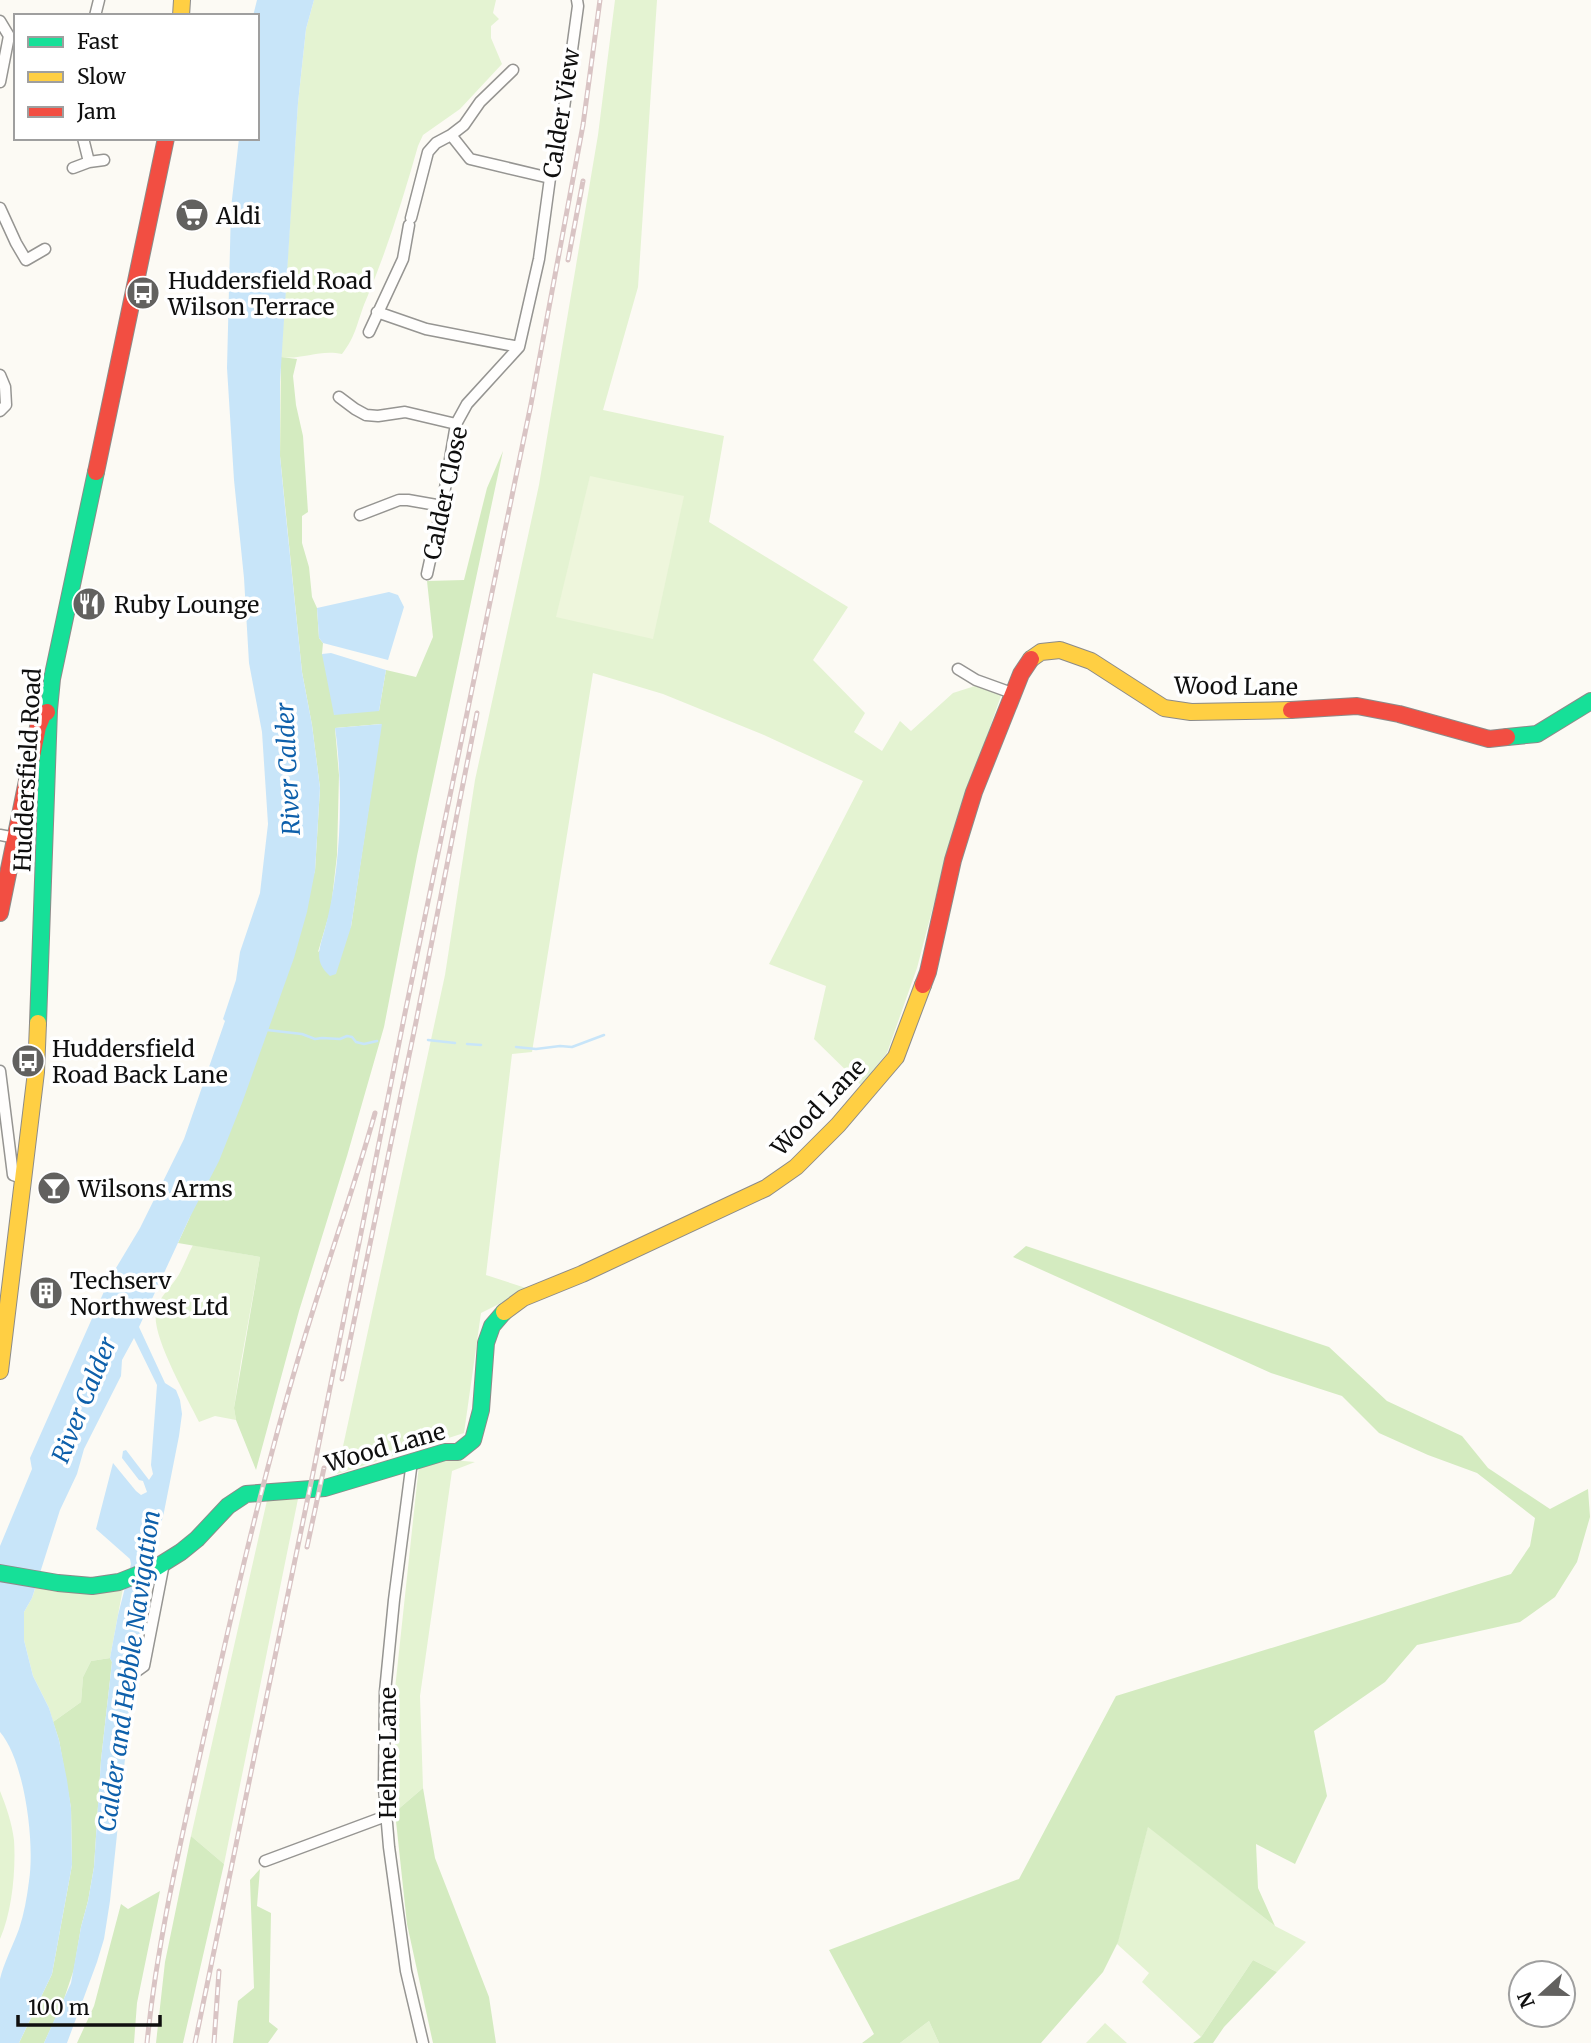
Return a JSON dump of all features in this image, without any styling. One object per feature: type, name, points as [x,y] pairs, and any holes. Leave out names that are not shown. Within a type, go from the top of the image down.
[{"type":"main road","name":"Huddersfield Road","points":[[0,1371],[36,1072],[49,710],[55,662],[166,140]]},
{"type":"main road","name":"Wood Lane","points":[[0,1573],[95,1586],[119,1582],[160,1565],[181,1552],[228,1506],[246,1494],[326,1488],[445,1452],[458,1452],[473,1440],[481,1410],[486,1343],[492,1326],[505,1311],[523,1298],[582,1274],[766,1188],[796,1167],[838,1125],[896,1056],[928,972],[953,860],[974,792],[1021,674],[1029,662],[1041,652],[1060,650],[1091,661],[1164,708],[1191,712],[1357,706],[1399,714],[1489,739],[1537,734],[1591,701]]},
{"type":"main road","points":[[0,913],[8,836],[38,727],[43,715],[49,710]]},
{"type":"street","name":"Calder View","points":[[544,226],[550,178],[564,108],[577,0]]},
{"type":"street","points":[[0,21],[9,36],[0,82]]},
{"type":"street","points":[[369,332],[403,259],[428,152],[436,143],[464,125],[480,102],[513,70]]},
{"type":"street","points":[[451,135],[470,159],[550,178]]},
{"type":"street","points":[[84,140],[89,162]]},
{"type":"street","points":[[73,168],[104,160]]},
{"type":"street","points":[[0,208],[26,260],[45,249]]},
{"type":"street","name":"Calder Close","points":[[427,575],[456,424],[467,404],[519,347],[544,226]]},
{"type":"street","points":[[377,312],[426,329],[519,347]]},
{"type":"street","points":[[0,375],[5,387],[3,408]]},
{"type":"street","points":[[339,397],[366,415],[405,412],[456,424]]},
{"type":"street","points":[[360,515],[399,500],[442,506]]},
{"type":"street","points":[[958,669],[976,680],[1012,693]]},
{"type":"street","points":[[0,1071],[13,1175],[24,1179]]},
{"type":"street","name":"Helme Lane","points":[[412,1461],[394,1600],[386,1692],[384,1788],[406,1972],[423,2043]]},
{"type":"street","points":[[137,1671],[144,1666],[160,1565]]},
{"type":"street","points":[[265,1861],[386,1816]]},
{"type":"green space","points":[[314,0],[496,0],[493,13],[499,19],[491,26],[491,38],[502,64],[460,109],[423,135],[381,262],[354,334],[342,354],[281,357],[298,103],[306,29]]},
{"type":"green space","points":[[615,0],[657,0],[638,287],[603,410],[724,436],[709,522],[848,607],[813,660],[865,713],[854,732],[882,751],[900,721],[911,731],[953,693],[978,685],[1003,690],[951,838],[917,968],[887,1053],[861,1085],[814,1039],[826,986],[769,964],[863,781],[764,735],[663,694],[593,673],[532,1052],[512,1054],[486,1275],[529,1289],[481,1313],[464,1433],[337,1474],[445,975],[475,780],[539,485],[598,135]]},
{"type":"green space","points":[[281,357],[297,359],[293,376],[303,436],[308,512],[302,516],[302,543],[309,567],[312,597],[317,608],[319,638],[323,643],[322,654],[379,711],[386,670],[416,677],[433,637],[427,581],[464,580],[487,488],[503,451],[417,856],[384,1027],[299,1311],[256,1470],[236,1420],[234,1408],[260,1257],[178,1243],[315,871],[320,788],[302,672],[280,456]],"holes":[[[381,724],[351,927],[318,952],[331,908],[337,855],[339,775],[335,728]]]},
{"type":"green space","points":[[590,476],[684,496],[653,639],[556,617]]},
{"type":"green space","points":[[193,1245],[260,1257],[234,1408],[236,1420],[215,1416],[199,1422],[164,1351],[159,1335],[157,1307]]},
{"type":"green space","points":[[1026,1246],[1329,1347],[1387,1401],[1462,1436],[1488,1468],[1550,1509],[1588,1489],[1590,1517],[1577,1562],[1555,1597],[1520,1622],[1417,1645],[1385,1682],[1314,1731],[1327,1796],[1295,1864],[1256,1844],[1258,1888],[1275,1926],[1148,1827],[1118,1942],[1103,1972],[1041,2043],[939,2043],[929,2021],[900,2043],[862,2043],[874,2034],[829,1950],[1019,1879],[1116,1696],[1511,1574],[1530,1546],[1535,1518],[1477,1473],[1379,1433],[1342,1396],[1271,1373],[1013,1257]]},
{"type":"green space","points":[[452,1460],[475,1462],[452,1471],[420,1696],[423,1788],[395,1812],[395,1689],[419,1465]]},
{"type":"green space","points":[[299,1494],[224,1864],[191,1836],[268,1496]]},
{"type":"green space","points":[[36,1586],[123,1588],[110,1658],[91,1661],[83,1677],[81,1702],[53,1722],[33,1676],[24,1640],[24,1612]]},
{"type":"green space","points":[[110,1658],[112,1662],[101,1760],[94,1867],[74,1969],[63,2002],[44,2043],[19,2043],[52,1974],[72,1865],[71,1808],[59,1740],[53,1722],[81,1702],[83,1677],[91,1661]]},
{"type":"green space","points":[[423,1788],[435,1858],[489,1997],[496,2043],[433,2043],[407,1924],[395,1812]]},
{"type":"green space","points":[[0,1791],[12,1827],[14,1877],[0,1939]]},
{"type":"green space","points":[[1148,1826],[1275,1926],[1306,1942],[1277,1972],[1253,1960],[1201,2037],[1142,1982],[1149,1973],[1117,1944]]},
{"type":"green space","points":[[191,1836],[224,1864],[183,2043],[156,2043],[165,1962]]},
{"type":"green space","points":[[260,1869],[257,1906],[271,1913],[269,2022],[278,2029],[268,2043],[233,2043],[238,2001],[254,1988],[250,1880]]},
{"type":"green space","points":[[160,1891],[137,2003],[134,2043],[77,2043],[94,2006],[121,1904],[128,1909]]},
{"type":"green space","points":[[1253,1960],[1277,1972],[1224,2027],[1213,2043],[1193,2043],[1201,2037]]},
{"type":"green space","points":[[929,2021],[939,2043],[900,2043]]},
{"type":"green space","points":[[1105,2023],[1127,2043],[1086,2043]]},
{"type":"water","points":[[257,0],[314,0],[306,29],[298,103],[280,382],[280,456],[302,672],[320,788],[315,871],[294,958],[242,1103],[219,1161],[139,1327],[165,1383],[176,1390],[182,1414],[153,1556],[134,1673],[104,1939],[67,2043],[44,2043],[71,1983],[88,1901],[94,1867],[101,1760],[112,1662],[110,1658],[131,1564],[130,1559],[96,1529],[113,1463],[136,1491],[141,1495],[147,1492],[143,1481],[139,1480],[122,1458],[123,1451],[126,1450],[149,1480],[153,1474],[151,1465],[157,1385],[134,1338],[122,1360],[121,1376],[84,1449],[77,1474],[60,1510],[32,1598],[24,1612],[24,1640],[33,1676],[49,1708],[67,1780],[71,1808],[72,1865],[52,1974],[19,2043],[0,2043],[0,1979],[24,1911],[31,1846],[22,1782],[9,1745],[0,1732],[0,1546],[32,1469],[30,1458],[110,1278],[140,1228],[184,1139],[225,1021],[223,1019],[236,980],[240,952],[260,893],[268,824],[262,732],[249,663],[227,368],[231,208],[239,140],[259,140],[259,14],[254,14]]},
{"type":"water","points":[[389,592],[398,595],[404,607],[388,660],[323,643],[319,638],[317,608]]},
{"type":"water","points":[[331,653],[386,670],[379,711],[334,715],[322,654]]},
{"type":"water","points":[[382,724],[351,927],[336,974],[330,976],[322,966],[319,956],[334,884],[339,831],[335,728]]},
{"type":"waterway","points":[[267,1030],[302,1034],[315,1039],[340,1039],[347,1036],[364,1044],[377,1041]]},
{"type":"waterway","points":[[516,1047],[572,1047],[604,1035]]},
{"type":"waterway","points":[[428,1040],[455,1043]]},
{"type":"waterway","points":[[467,1044],[481,1045]]},
{"type":"railway","points":[[195,2043],[531,404],[583,125],[600,0]]},
{"type":"railway","points":[[568,260],[583,181]]},
{"type":"railway","points":[[342,1379],[477,713]]},
{"type":"railway","points":[[147,2043],[170,1891],[248,1548],[299,1356],[375,1113]]},
{"type":"railway","points":[[307,1547],[324,1468]]},
{"type":"railway","points":[[214,2043],[219,1971]]},
{"type":"traffic: fast","points":[[38,1023],[52,679],[96,472]]},
{"type":"traffic: fast","points":[[1507,737],[1537,734],[1591,701]]},
{"type":"traffic: fast","points":[[0,1573],[92,1586],[119,1582],[157,1567],[181,1552],[228,1506],[246,1494],[325,1488],[445,1452],[458,1452],[473,1440],[481,1410],[486,1343],[492,1326],[504,1312]]},
{"type":"traffic: slow","points":[[181,14],[182,0]]},
{"type":"traffic: slow","points":[[1031,659],[1041,652],[1060,650],[1091,661],[1164,708],[1191,712],[1291,710]]},
{"type":"traffic: slow","points":[[504,1312],[523,1298],[582,1274],[766,1188],[796,1167],[838,1125],[896,1057],[923,985]]},
{"type":"traffic: slow","points":[[0,1371],[36,1072],[38,1023]]},
{"type":"traffic: jam","points":[[96,472],[166,140]]},
{"type":"traffic: jam","points":[[923,985],[953,860],[974,792],[1021,674],[1031,659]]},
{"type":"traffic: jam","points":[[1291,710],[1357,706],[1399,714],[1489,739],[1507,737]]},
{"type":"traffic: jam","points":[[0,913],[38,727],[47,712]]},
{"type":"place","name":"Aldi","points":[[192,215]]},
{"type":"place","name":"Huddersfield Road Wilson Terrace","points":[[143,293]]},
{"type":"place","name":"Ruby Lounge","points":[[89,604]]},
{"type":"place","name":"Huddersfield Road Back Lane","points":[[28,1061]]},
{"type":"place","name":"Wilsons Arms","points":[[54,1188]]},
{"type":"place","name":"Techserv Northwest Ltd","points":[[46,1293]]},
{"type":"water label","name":"River Calder","points":[[288,769]]},
{"type":"water label","name":"River Calder","points":[[84,1400]]},
{"type":"water label","name":"Calder and Hebble Navigation","points":[[129,1671]]}]
